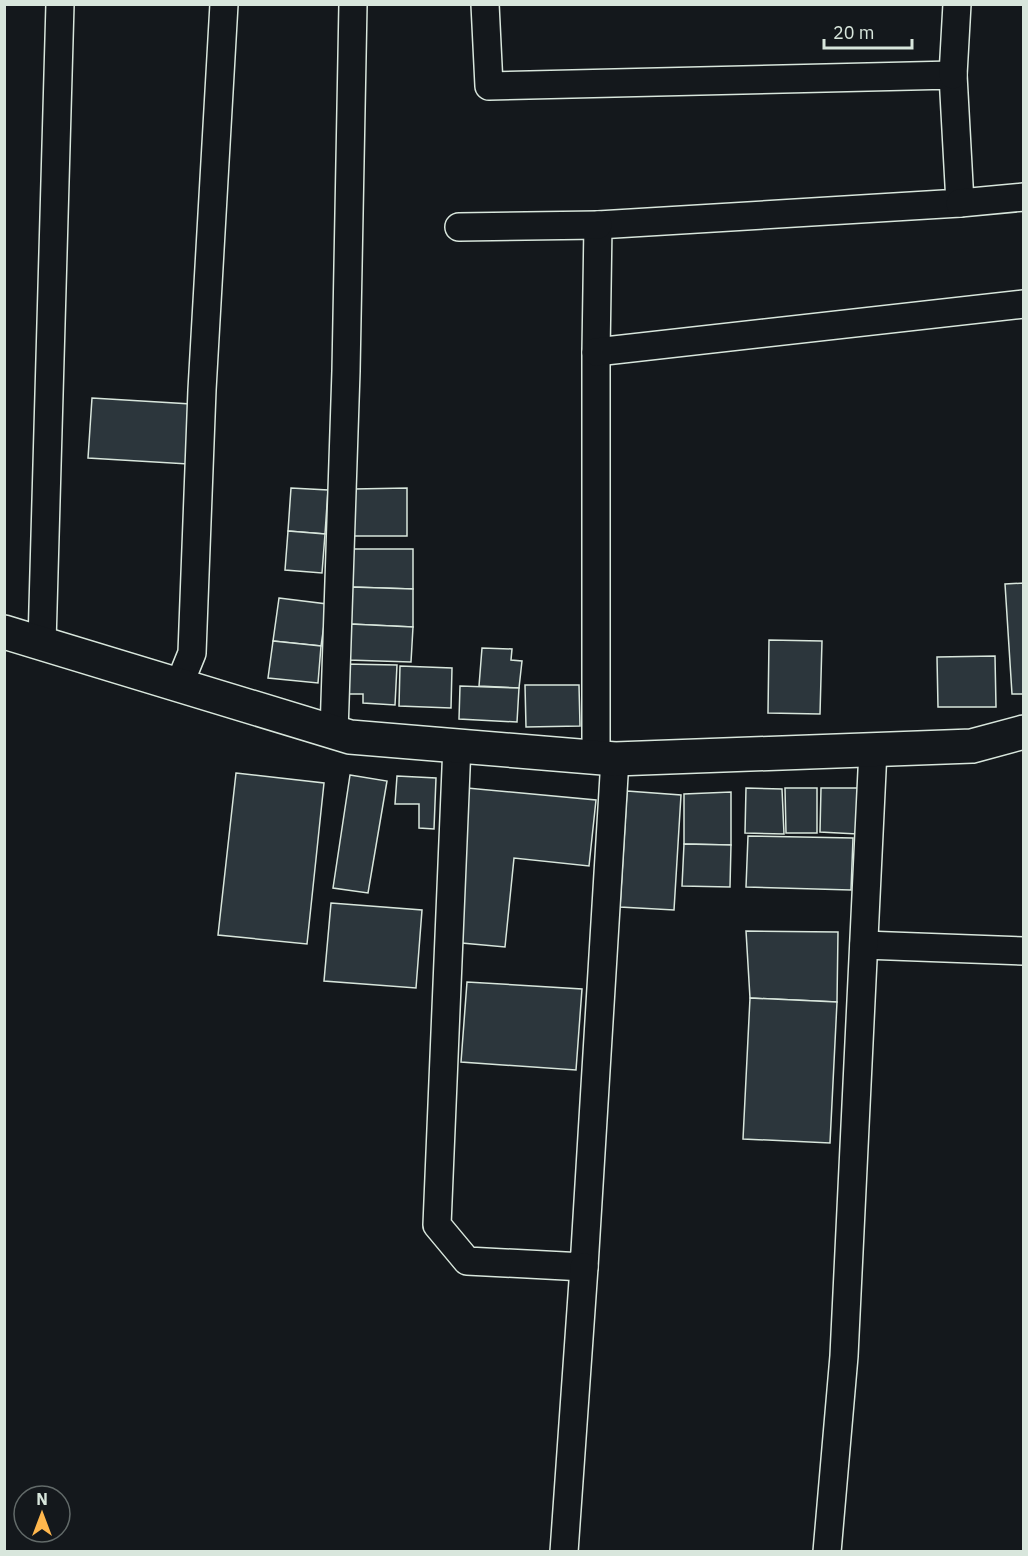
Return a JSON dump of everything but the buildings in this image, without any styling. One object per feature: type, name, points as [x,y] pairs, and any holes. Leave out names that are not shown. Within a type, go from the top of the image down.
[{"type":"street","points":[[42,644],[60,4]]},
{"type":"street","points":[[179,685],[192,653],[202,390],[224,4]]},
{"type":"street","points":[[334,732],[346,370],[353,4]]},
{"type":"street","points":[[485,4],[489,86],[953,75]]},
{"type":"street","points":[[957,4],[953,75],[960,203]]},
{"type":"street","points":[[459,227],[598,225],[960,203],[1023,197]]},
{"type":"street","points":[[564,1551],[584,1267],[606,758],[596,352],[598,225]]},
{"type":"street","points":[[596,352],[1023,304]]},
{"type":"street","points":[[4,632],[350,736],[606,758],[972,746],[1023,732]]},
{"type":"street","points":[[457,745],[437,1225],[467,1261],[584,1267]]},
{"type":"street","points":[[827,1551],[844,1356],[873,750]]},
{"type":"street","points":[[864,945],[1023,951]]}]
